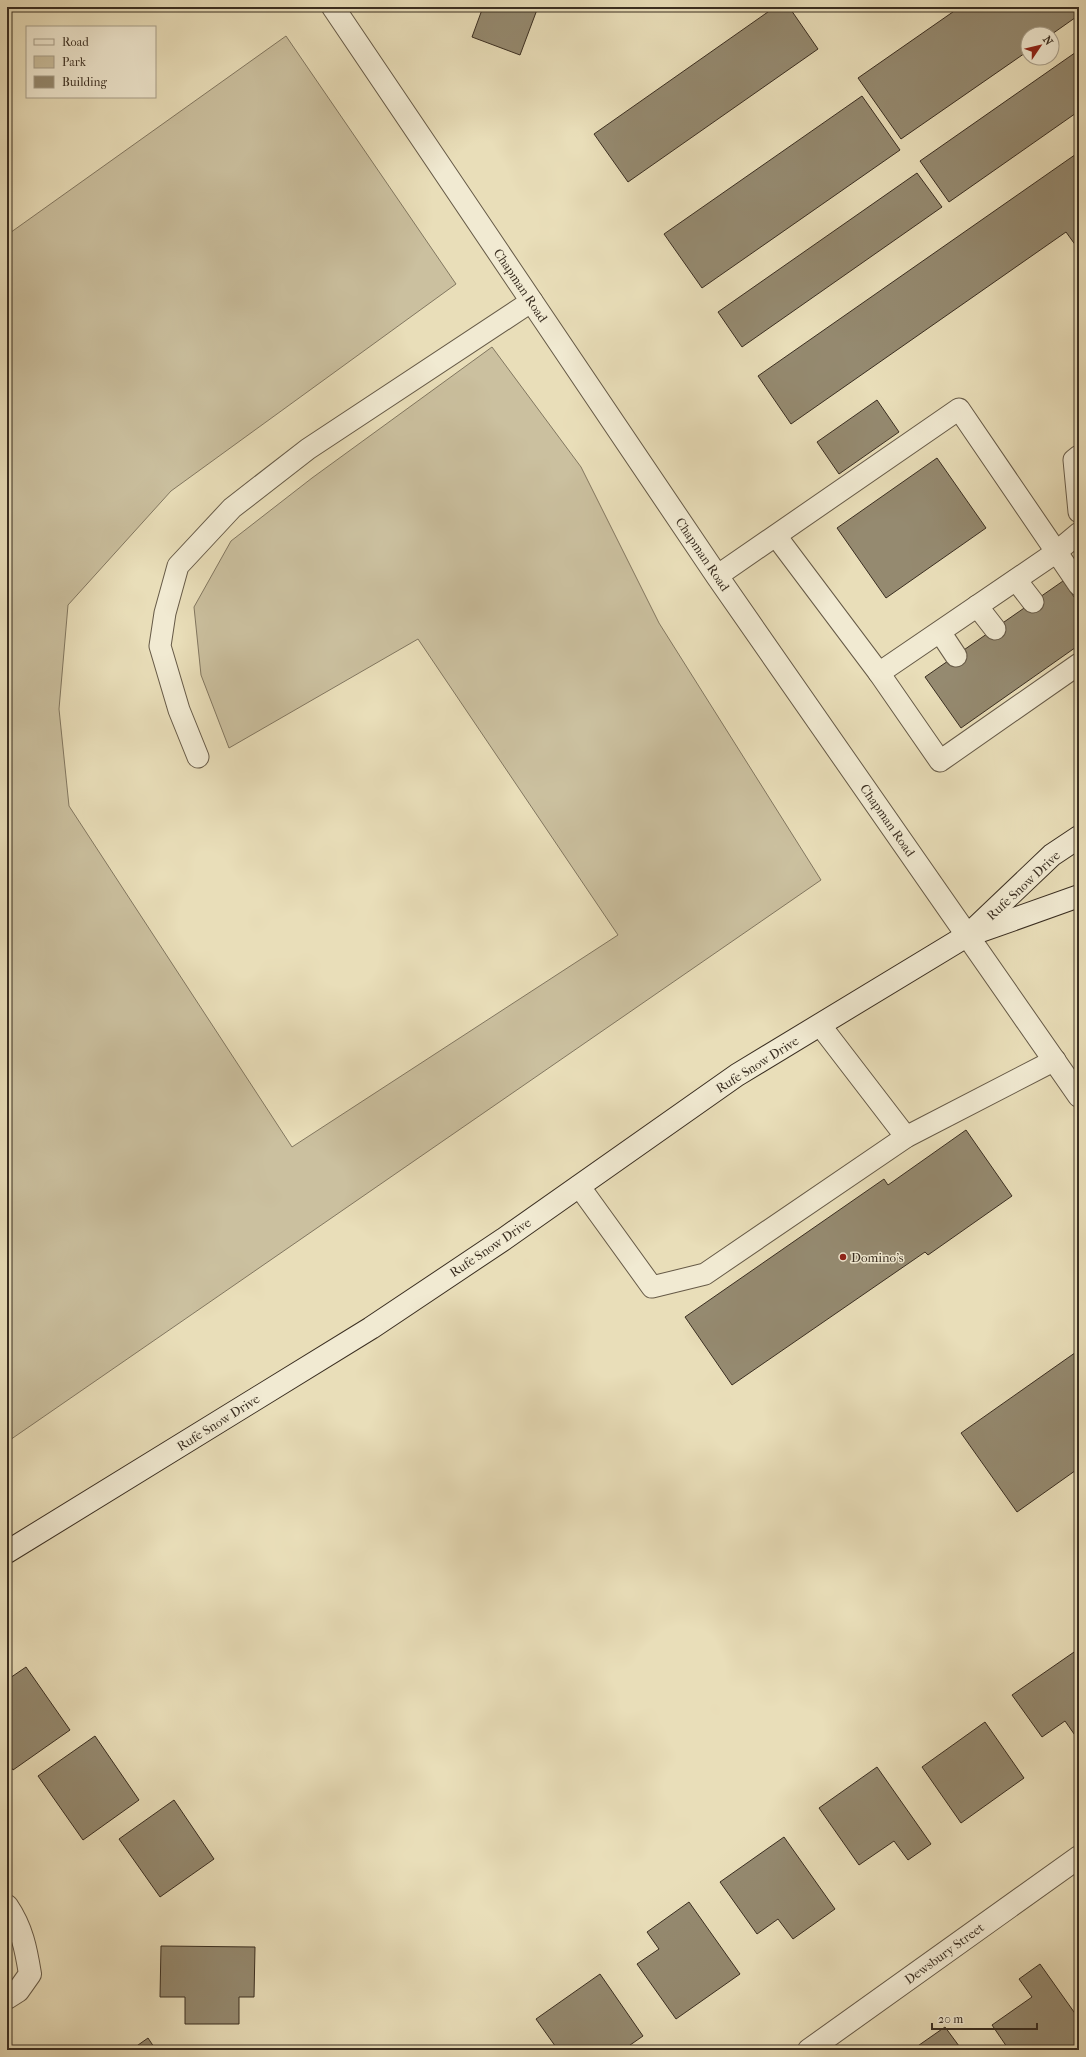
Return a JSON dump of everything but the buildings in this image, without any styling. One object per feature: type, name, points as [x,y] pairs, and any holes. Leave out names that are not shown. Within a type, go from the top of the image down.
[{"type":"street","name":"Chapman Road","points":[[334,7],[717,576],[1079,1096]]},
{"type":"street","name":"Rufe Snow Drive","points":[[968,935],[1052,855],[1079,837]]},
{"type":"street","name":"Rufe Snow Drive","points":[[7,1552],[371,1328],[737,1075],[968,935],[1079,896]]},
{"type":"street","name":"Dewsbury Street","points":[[809,2050],[1079,1857]]},
{"type":"street","points":[[7,1906],[16,1920],[26,1944],[30,1974],[18,1991],[7,1998]]},
{"type":"lane","points":[[198,757],[179,710],[160,646],[165,613],[178,566],[232,508],[308,449],[532,301]]},
{"type":"lane","points":[[717,576],[959,409],[1079,585]]},
{"type":"lane","points":[[1079,456],[1074,460],[1079,512]]},
{"type":"lane","points":[[879,673],[1056,553],[1079,533]]},
{"type":"lane","points":[[776,536],[879,673],[940,761],[998,711],[1035,685],[1075,660]]},
{"type":"lane","points":[[1016,580],[1033,602]]},
{"type":"lane","points":[[977,606],[994,629]]},
{"type":"lane","points":[[940,632],[956,656]]},
{"type":"lane","points":[[820,1025],[906,1137]]},
{"type":"lane","points":[[578,1186],[652,1287],[705,1274],[906,1137],[1055,1060]]},
{"type":"green space","points":[[286,36],[456,284],[171,491],[68,605],[59,709],[69,806],[292,1147],[618,935],[418,639],[229,748],[201,675],[194,607],[231,541],[312,478],[492,347],[581,467],[659,623],[821,880],[7,1442],[7,235]]},
{"type":"place","name":"Domino's","points":[[843,1257]]}]
